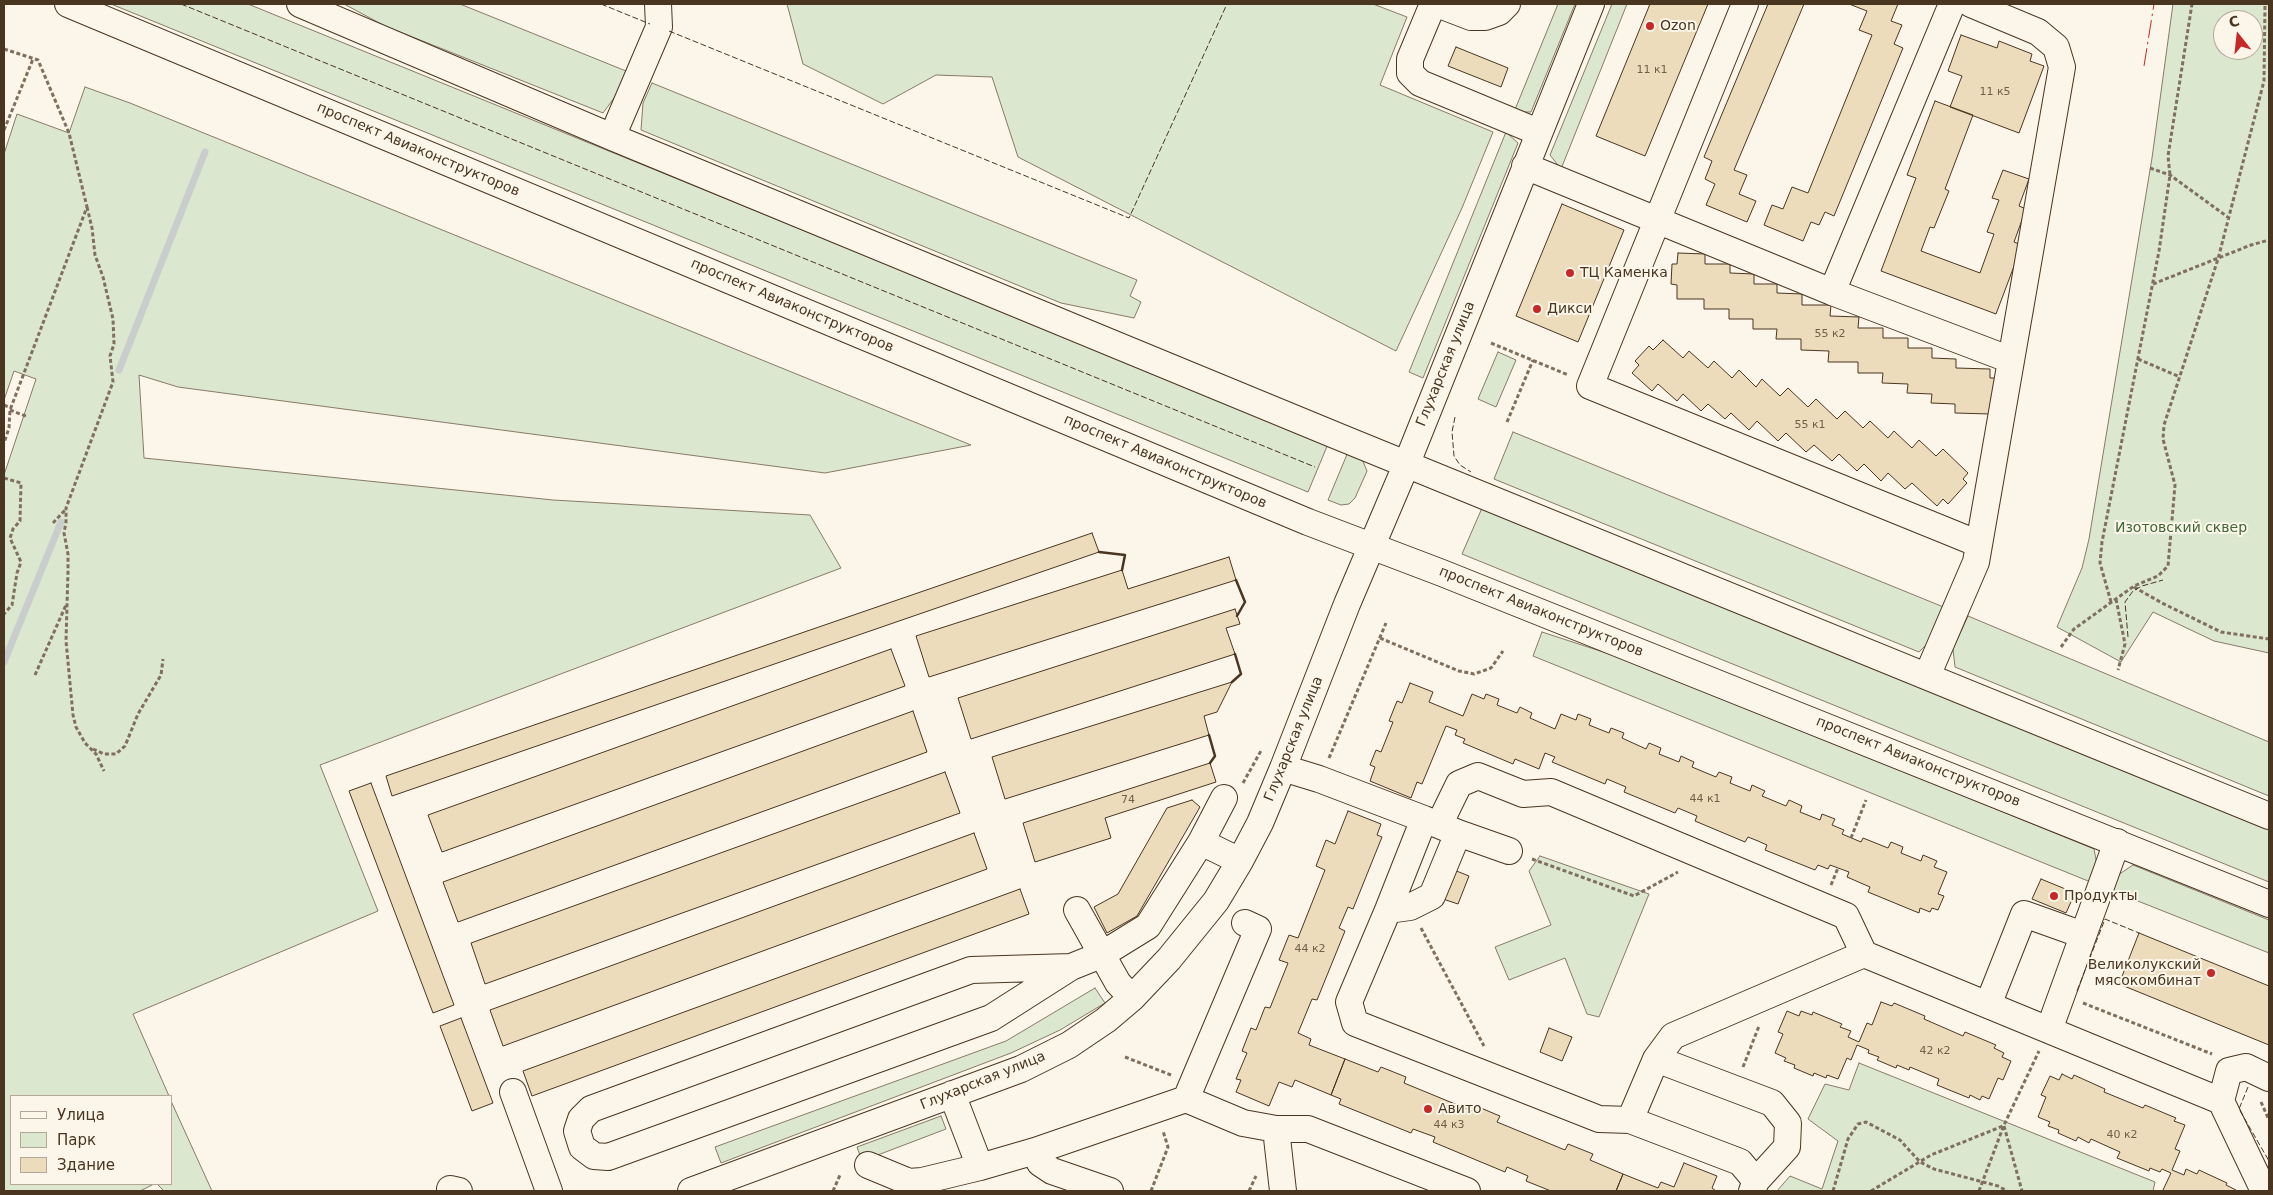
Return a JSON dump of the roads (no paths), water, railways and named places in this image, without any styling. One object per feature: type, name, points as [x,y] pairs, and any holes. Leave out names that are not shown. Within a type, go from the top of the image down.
[{"type":"street","name":"проспект Авиаконструкторов","points":[[68,4],[1289,514],[1371,545],[2269,904]]},
{"type":"street","points":[[300,4],[612,137],[2269,816]]},
{"type":"street","points":[[612,137],[659,27],[658,4]]},
{"type":"street","points":[[1433,4],[1410,59],[1410,73],[1420,83],[1538,132]]},
{"type":"street","points":[[1437,4],[1471,18],[1485,17],[1499,12],[1507,4]]},
{"type":"street","name":"Глухарская улица","points":[[690,1191],[1020,1069],[1069,1045],[1106,1020],[1132,998],[1169,959],[1216,901],[1260,824],[1371,545],[1407,464],[1538,132],[1591,4]]},
{"type":"street","points":[[1744,4],[1590,386],[1980,544]]},
{"type":"street","points":[[1832,292],[1952,4]]},
{"type":"street","points":[[1927,676],[1976,562],[1980,544],[2062,67],[2056,47],[2038,32],[1971,4]]},
{"type":"street","points":[[1525,166],[1832,292],[2011,360]]},
{"type":"street","points":[[1283,768],[1320,779],[1509,851]]},
{"type":"street","points":[[1656,1058],[1772,1103],[1788,1123],[1787,1147],[1754,1186],[1740,1162],[1630,1120],[1599,1119],[1355,1023],[1349,1002],[1399,909],[1459,784],[1478,776],[1523,794],[1551,792],[1846,916],[1864,954],[2221,1101]]},
{"type":"street","points":[[1071,967],[971,970],[619,1099],[592,1109],[581,1119],[577,1131],[582,1147],[594,1156],[608,1157],[991,1018],[1071,967],[1101,955],[1148,926],[1202,842],[1224,798]]},
{"type":"street","points":[[1399,909],[1432,896],[1440,826]]},
{"type":"street","points":[[1202,842],[1240,861]]},
{"type":"street","points":[[2049,1030],[2117,842]]},
{"type":"street","points":[[1077,910],[1118,983],[1132,998]]},
{"type":"street","points":[[1988,1005],[2024,914],[2083,935]]},
{"type":"street","points":[[868,1164],[909,1182],[922,1181],[1035,1151],[1157,1109],[1190,1092],[1258,929],[1245,922]]},
{"type":"street","points":[[1630,1120],[1656,1058],[1673,1036],[1864,954]]},
{"type":"street","points":[[2264,1191],[2221,1101],[2228,1071],[2246,1067],[2269,1078]]},
{"type":"street","points":[[513,1092],[548,1191]]},
{"type":"street","points":[[1190,1092],[1243,1123],[1276,1130],[1308,1129],[1467,1191]]},
{"type":"street","points":[[952,1094],[980,1167]]},
{"type":"street","points":[[1276,1130],[1283,1191]]},
{"type":"street","points":[[1035,1151],[1040,1163],[1052,1171],[1110,1191]]},
{"type":"waterway","points":[[119,370],[205,152]]},
{"type":"waterway","points":[[4,662],[61,522]]},
{"type":"place","name":"Ozon","points":[[1650,26]]},
{"type":"place","name":"ТЦ Каменка","points":[[1570,273]]},
{"type":"place","name":"Дикси","points":[[1537,309]]},
{"type":"place","name":"Продукты","points":[[2054,896]]},
{"type":"place","name":"Великолукский мясокомбинат","points":[[2211,973]]},
{"type":"place","name":"Авито","points":[[1428,1109]]},
{"type":"park label","name":"Изотовский сквер","points":[[2181,528]]}]
